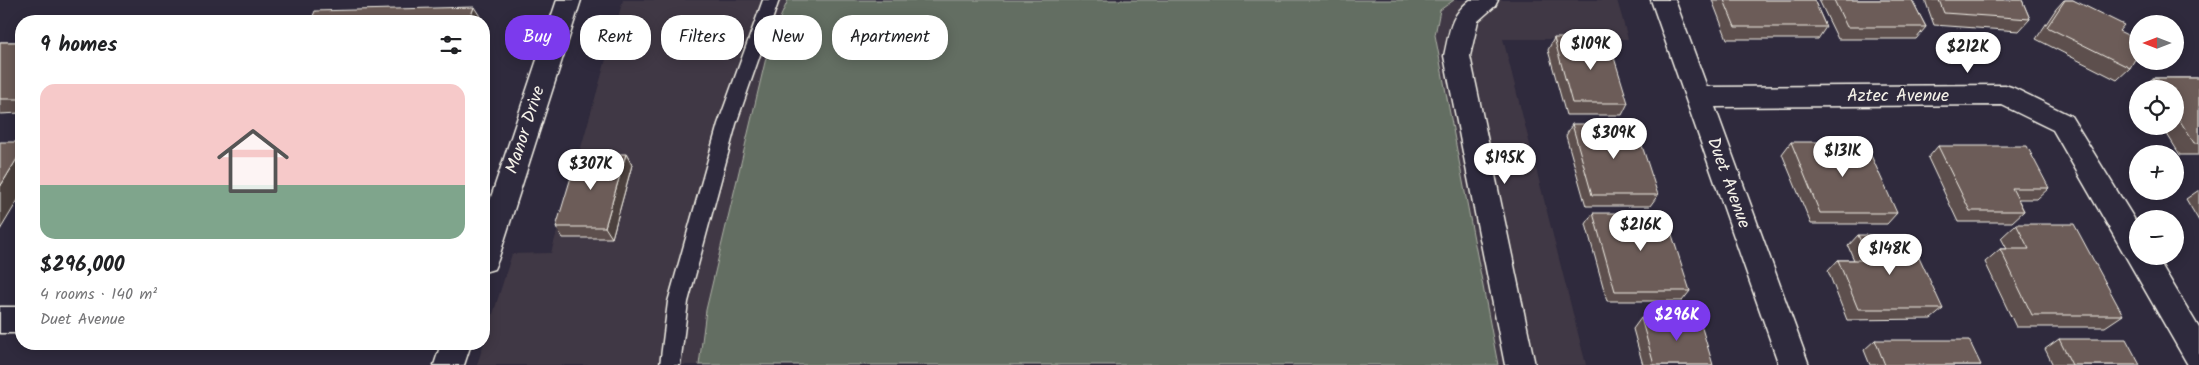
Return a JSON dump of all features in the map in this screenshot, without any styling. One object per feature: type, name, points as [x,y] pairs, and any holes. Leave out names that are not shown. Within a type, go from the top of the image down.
[{"type":"street","name":"Manor Drive","points":[[490,242],[569,0]]},
{"type":"street","points":[[1486,0],[1466,17],[1457,56],[1520,365]]},
{"type":"street","name":"Duet Avenue","points":[[1663,0],[1794,365]]},
{"type":"street","name":"Aztec Avenue","points":[[1698,97],[2006,95],[2062,123],[2129,236]]},
{"type":"street","points":[[2145,265],[2199,355]]},
{"type":"street","points":[[0,320],[15,320]]},
{"type":"street","points":[[449,365],[454,350]]},
{"type":"lane","points":[[670,365],[678,302],[719,152],[771,0]]},
{"type":"shaded area","points":[[623,0],[1617,0],[1628,39],[1503,39],[1586,365],[477,365],[482,350],[490,350],[490,324],[512,254],[551,253],[606,60],[651,60],[651,15],[619,15]]},
{"type":"green space","points":[[788,0],[1454,0],[1440,10],[1435,35],[1498,365],[699,365],[706,310],[765,60],[822,60],[822,15],[781,15]]},
{"type":"building","points":[[1724,0],[1814,0],[1826,27],[1735,27]]},
{"type":"building","points":[[1834,0],[1912,0],[1926,27],[1847,27]]},
{"type":"building","points":[[1939,0],[2022,0],[2030,19],[1944,13]]},
{"type":"building","points":[[2065,0],[2073,0],[2124,25],[2119,31],[2129,36],[2129,68],[2047,27]]},
{"type":"building","points":[[474,7],[471,15],[313,15],[315,11]]},
{"type":"building","points":[[1554,38],[1608,38],[1628,103],[1572,103]]},
{"type":"building","points":[[0,42],[15,42],[15,99],[0,99]]},
{"type":"building","points":[[2153,78],[2199,78],[2199,143],[2194,143],[2184,127],[2184,80],[2154,80]]},
{"type":"building","points":[[1572,124],[1635,124],[1658,195],[1592,195]]},
{"type":"building","points":[[0,142],[15,142],[15,162],[0,187]]},
{"type":"building","points":[[1791,142],[1865,142],[1897,213],[1820,213]]},
{"type":"building","points":[[1938,146],[2027,146],[2049,188],[2012,188],[2024,211],[1970,211]]},
{"type":"building","points":[[578,154],[626,154],[605,227],[556,227]]},
{"type":"building","points":[[1593,213],[1665,213],[1690,291],[1615,291]]},
{"type":"building","points":[[2016,224],[2074,224],[2123,315],[2032,315],[2000,249],[2029,249]]},
{"type":"building","points":[[1858,235],[1909,235],[1943,309],[1858,309],[1838,260],[1869,260]]},
{"type":"building","points":[[1641,318],[1699,318],[1713,365],[1654,365]]},
{"type":"building","points":[[2059,339],[2126,339],[2140,365],[2072,365]]},
{"type":"building","points":[[1875,340],[1969,340],[1981,365],[1885,365]]}]
